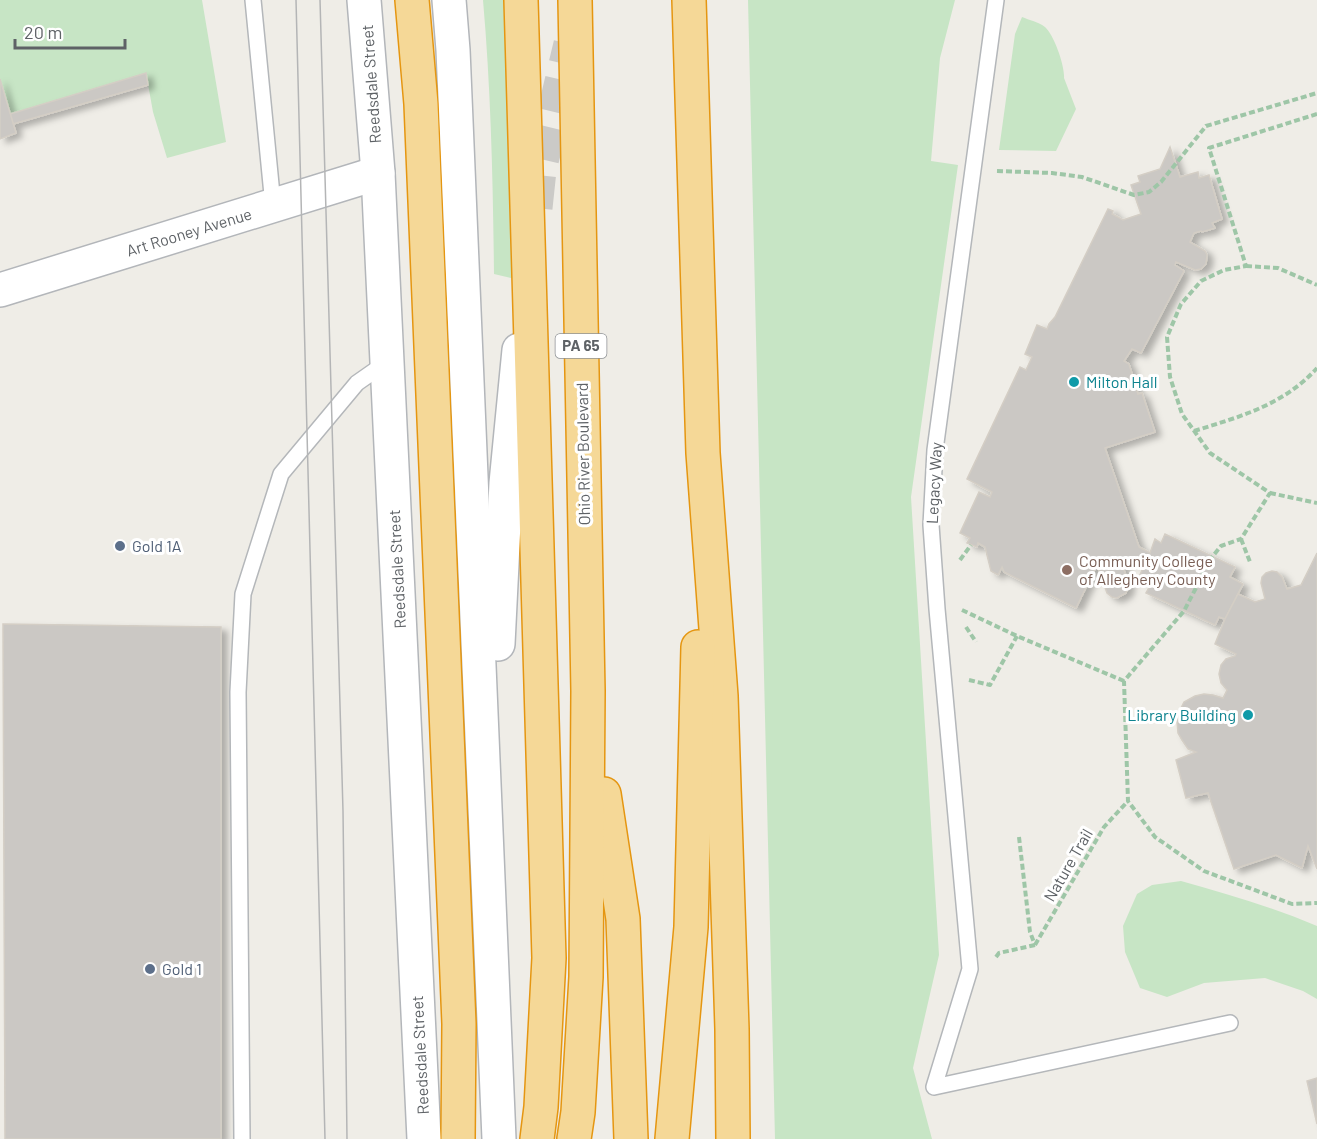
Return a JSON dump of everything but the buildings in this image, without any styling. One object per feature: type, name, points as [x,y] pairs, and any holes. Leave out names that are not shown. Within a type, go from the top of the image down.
[{"type":"highway","points":[[412,0],[421,104],[459,1024],[458,1139]]},
{"type":"highway","points":[[521,0],[549,958],[541,1107],[537,1139]]},
{"type":"highway","name":"Ohio River Boulevard","points":[[574,0],[588,691]]},
{"type":"highway","points":[[689,0],[703,453],[721,696],[733,1139]]},
{"type":"highway","points":[[672,1139],[691,927],[703,453]]},
{"type":"highway","points":[[574,1139],[578,1112],[586,977],[588,691]]},
{"type":"highway","points":[[588,691],[623,919],[631,1139]]},
{"type":"main road","name":"Reedsdale Street","points":[[364,0],[378,173],[424,1139]]},
{"type":"main road","points":[[449,0],[454,62],[488,849],[498,1139]]},
{"type":"main road","name":"Art Rooney Avenue","points":[[0,291],[378,173]]},
{"type":"main road","points":[[488,849],[506,483],[519,350]]},
{"type":"lane","points":[[253,0],[273,205]]},
{"type":"lane","name":"Legacy Way","points":[[970,969],[931,525],[935,450],[996,0]]},
{"type":"lane","points":[[242,1139],[238,692],[243,594],[281,474],[357,383],[387,362]]},
{"type":"lane","points":[[970,969],[934,1087],[1230,1023]]},
{"type":"path","points":[[973,170],[1052,173],[1082,177],[1134,195],[1149,192],[1161,182],[1206,126],[1317,93]]},
{"type":"path","points":[[1246,266],[1209,148],[1317,114]]},
{"type":"path","points":[[1317,285],[1278,268],[1246,266],[1224,270],[1200,281],[1181,304],[1167,337],[1170,377],[1182,414],[1210,453],[1270,493],[1317,503]]},
{"type":"path","points":[[1194,431],[1248,414],[1285,396],[1317,368]]},
{"type":"path","points":[[1270,493],[1241,539],[1221,546],[1212,557],[1184,611],[1124,681],[1128,801],[1155,837],[1204,871],[1293,904],[1317,903]]},
{"type":"path","points":[[1241,539],[1250,562]]},
{"type":"path","points":[[937,609],[962,609],[1017,636],[1124,681]]},
{"type":"path","points":[[944,682],[969,680],[990,685],[1017,636]]},
{"type":"path","name":"Nature Trail","points":[[1035,945],[1104,827],[1128,801]]},
{"type":"path","points":[[970,969],[985,968],[999,953],[1035,945],[1030,932],[1019,837]]},
{"type":"green space","points":[[0,0],[202,0],[226,142],[167,158],[153,112],[146,73],[10,114],[16,133],[0,139]]},
{"type":"green space","points":[[483,0],[505,0],[511,93],[515,279],[494,274],[491,137]]},
{"type":"green space","points":[[748,0],[955,0],[940,58],[931,161],[958,165],[911,497],[939,955],[913,1068],[932,1139],[775,1139]]},
{"type":"green space","points":[[1022,17],[1043,25],[1052,37],[1076,109],[1056,151],[999,150],[1015,34]]},
{"type":"green space","points":[[1181,881],[1267,907],[1317,926],[1317,999],[1303,991],[1265,978],[1204,983],[1167,997],[1140,988],[1125,952],[1123,926],[1137,894],[1152,885]]},
{"type":"tunnel","points":[[536,208],[540,170],[570,44]]},
{"type":"tram line","points":[[296,0],[325,1139]]},
{"type":"tram line","points":[[320,0],[343,811],[347,1139]]},
{"type":"place","name":"Milton Hall","points":[[1074,382]]},
{"type":"place","name":"Gold 1A","points":[[120,546]]},
{"type":"place","name":"Community College of Allegheny County","points":[[1067,570]]},
{"type":"place","name":"Library Building","points":[[1248,715]]},
{"type":"place","name":"Gold 1","points":[[150,969]]}]
